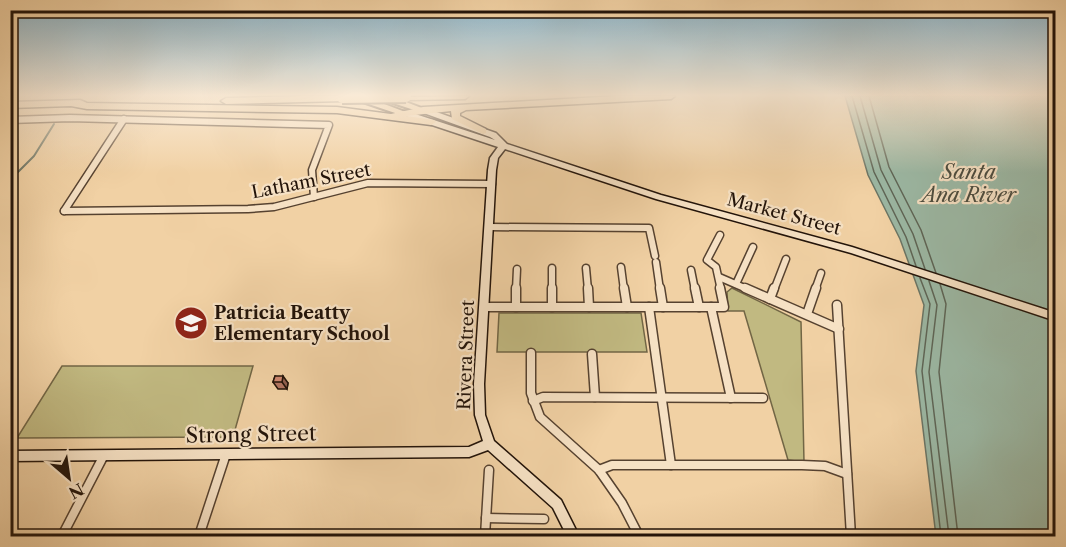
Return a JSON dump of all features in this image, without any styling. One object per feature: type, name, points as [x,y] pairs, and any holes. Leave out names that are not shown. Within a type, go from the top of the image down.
[{"type":"highway","points":[[464,122],[483,131]]},
{"type":"street","name":"Latham Street","points":[[122,122],[64,211],[248,209],[274,207],[368,183],[492,183]]},
{"type":"street","points":[[210,122],[329,125],[312,170],[314,197]]},
{"type":"street","name":"Market Street","points":[[431,122],[487,142],[504,144],[659,197],[820,240],[1056,317]]},
{"type":"street","name":"Market Street","points":[[456,122],[493,135],[504,144]]},
{"type":"street","name":"Rivera Street","points":[[504,144],[494,158],[479,384],[480,415],[490,444],[557,504],[573,537]]},
{"type":"street","points":[[490,227],[649,228],[663,307]]},
{"type":"street","points":[[484,307],[724,307],[716,267],[707,260],[720,236]]},
{"type":"street","points":[[736,284],[753,247]]},
{"type":"street","points":[[770,299],[786,259]]},
{"type":"street","points":[[621,267],[627,307]]},
{"type":"street","points":[[552,268],[552,307]]},
{"type":"street","points":[[586,268],[589,307]]},
{"type":"street","points":[[516,307],[517,269]]},
{"type":"street","points":[[691,270],[699,307]]},
{"type":"street","points":[[807,314],[821,273]]},
{"type":"street","points":[[719,277],[839,329]]},
{"type":"street","points":[[837,305],[851,537]]},
{"type":"street","points":[[649,307],[671,465]]},
{"type":"street","points":[[711,307],[731,398]]},
{"type":"street","points":[[531,353],[533,401],[540,417],[599,470],[622,503],[639,537]]},
{"type":"street","points":[[592,354],[595,397]]},
{"type":"street","points":[[533,401],[543,397],[763,398]]},
{"type":"street","name":"Strong Street","points":[[10,456],[103,457],[469,452],[490,444]]},
{"type":"street","points":[[199,537],[226,454]]},
{"type":"street","points":[[62,537],[103,457]]},
{"type":"street","points":[[599,470],[612,465],[802,465],[825,466],[847,474]]},
{"type":"street","points":[[485,537],[489,470]]},
{"type":"street","points":[[486,518],[544,519]]},
{"type":"shaded area","points":[[732,288],[801,322],[804,462],[788,460],[744,311],[728,311],[727,292]]},
{"type":"shaded area","points":[[499,313],[641,313],[647,352],[497,352]]},
{"type":"shaded area","points":[[62,366],[253,366],[233,437],[17,438]]},
{"type":"water","name":"Santa Ana River","points":[[852,122],[1055,122],[1055,536],[936,536],[916,371],[924,305],[900,239],[868,175]]},
{"type":"building","points":[[275,376],[283,376],[282,382],[273,382]]},
{"type":"waterway","points":[[10,180],[34,156],[54,124]]},
{"type":"place","name":"Patricia Beatty Elementary School","points":[[191,323]]}]
